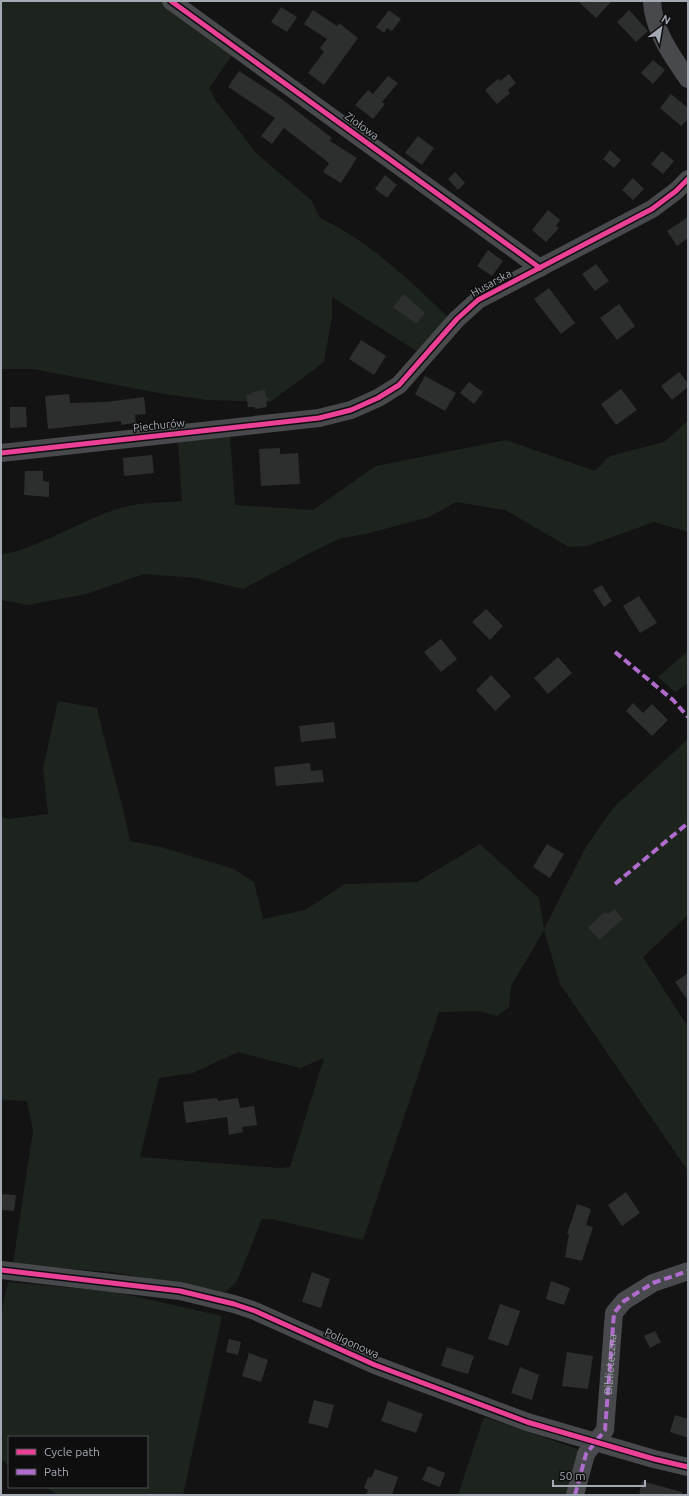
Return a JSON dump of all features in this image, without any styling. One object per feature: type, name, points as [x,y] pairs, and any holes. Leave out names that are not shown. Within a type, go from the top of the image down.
[{"type":"street","name":"Ziołowa","points":[[171,1],[540,268]]},
{"type":"street","points":[[652,1],[656,24],[665,43],[688,79]]},
{"type":"street","name":"Husarska","points":[[319,418],[351,410],[388,393],[408,376],[468,308],[488,295],[595,241],[652,209],[688,179]]},
{"type":"street","name":"Piechurów","points":[[1,453],[319,418]]},
{"type":"street","name":"Poligonowa","points":[[1,1270],[158,1288],[234,1304],[255,1311],[375,1365],[527,1422],[688,1467]]},
{"type":"street","name":"Biblioteczna","points":[[575,1495],[586,1454],[604,1430],[614,1313],[624,1301],[653,1283],[688,1271]]},
{"type":"shaded area","points":[[1,1],[160,1],[233,54],[209,88],[216,101],[256,153],[312,201],[319,217],[338,227],[372,250],[417,288],[448,317],[418,352],[332,297],[332,317],[324,362],[270,402],[208,400],[164,394],[33,369],[1,369]]},
{"type":"shaded area","points":[[688,421],[688,532],[654,522],[587,546],[569,547],[505,510],[456,502],[429,517],[366,534],[341,538],[243,589],[196,578],[144,574],[86,594],[28,605],[1,600],[1,555],[33,545],[93,518],[124,507],[145,503],[182,501],[178,441],[230,436],[235,505],[313,510],[376,466],[506,440],[595,471],[610,456],[664,442]]},
{"type":"shaded area","points":[[688,651],[688,683],[675,692],[658,677]]},
{"type":"shaded area","points":[[58,701],[97,708],[130,841],[161,847],[234,869],[254,882],[263,919],[305,910],[345,884],[417,882],[480,844],[539,898],[544,929],[586,847],[613,808],[688,739],[688,915],[643,957],[688,1027],[688,1171],[560,984],[544,930],[511,986],[509,1007],[497,1016],[479,1011],[439,1012],[363,1240],[271,1219],[262,1219],[237,1281],[226,1292],[111,1272],[13,1264],[33,1131],[27,1101],[1,1100],[1,817],[8,819],[48,814],[43,768]],"holes":[[[238,1052],[300,1068],[324,1058],[290,1167],[279,1168],[140,1157],[159,1078],[193,1073]]]},
{"type":"shaded area","points":[[8,1282],[116,1292],[222,1316],[183,1495],[58,1495],[47,1488],[148,1488],[148,1436],[8,1436],[8,1464],[1,1460],[1,1312]]},
{"type":"shaded area","points":[[484,1417],[578,1449],[566,1495],[458,1495]]},
{"type":"building","points":[[578,1],[612,1],[596,18]]},
{"type":"building","points":[[281,7],[297,17],[287,32],[271,22]]},
{"type":"building","points":[[313,10],[337,26],[339,23],[358,38],[324,85],[308,73],[324,52],[320,48],[327,39],[304,24]]},
{"type":"building","points":[[389,10],[401,19],[392,31],[387,28],[384,33],[376,27]]},
{"type":"building","points":[[629,10],[648,31],[636,42],[617,22]]},
{"type":"building","points":[[653,60],[665,70],[653,84],[641,73]]},
{"type":"building","points":[[239,71],[279,97],[332,138],[330,141],[357,158],[341,183],[323,172],[329,163],[284,128],[272,144],[261,136],[275,118],[228,87]]},
{"type":"building","points":[[509,74],[516,83],[508,90],[510,93],[497,104],[485,90],[498,79],[500,81]]},
{"type":"building","points":[[388,76],[398,83],[382,102],[385,104],[373,119],[355,105],[368,90],[373,94]]},
{"type":"building","points":[[671,94],[688,108],[688,119],[681,126],[660,108]]},
{"type":"building","points":[[418,136],[434,148],[422,165],[405,153]]},
{"type":"building","points":[[610,150],[621,160],[614,168],[603,159]]},
{"type":"building","points":[[662,151],[674,161],[663,174],[651,164]]},
{"type":"building","points":[[455,172],[465,183],[458,190],[448,179]]},
{"type":"building","points":[[385,175],[397,185],[387,198],[375,189]]},
{"type":"building","points":[[633,178],[644,189],[633,200],[622,190]]},
{"type":"building","points":[[548,210],[560,220],[556,226],[559,228],[546,242],[532,230]]},
{"type":"building","points":[[688,217],[688,238],[677,246],[667,231]]},
{"type":"building","points":[[488,250],[503,261],[492,276],[477,266]]},
{"type":"building","points":[[596,264],[609,281],[595,291],[582,274]]},
{"type":"building","points":[[549,288],[575,323],[561,334],[534,299]]},
{"type":"building","points":[[404,294],[425,313],[416,324],[393,307]]},
{"type":"building","points":[[619,304],[635,326],[617,340],[600,318]]},
{"type":"building","points":[[361,340],[386,356],[374,375],[349,359]]},
{"type":"building","points":[[679,372],[688,383],[688,387],[672,400],[661,386]]},
{"type":"building","points":[[425,376],[456,393],[445,411],[415,394]]},
{"type":"building","points":[[469,382],[483,392],[474,404],[460,393]]},
{"type":"building","points":[[621,389],[637,410],[616,425],[601,404]]},
{"type":"building","points":[[265,390],[266,397],[269,399],[266,402],[267,407],[255,409],[255,407],[248,407],[246,395],[253,394],[252,392]]},
{"type":"building","points":[[69,394],[70,403],[106,402],[144,397],[146,414],[135,415],[136,423],[121,425],[121,421],[48,429],[45,396]]},
{"type":"building","points":[[10,407],[26,407],[27,427],[10,428]]},
{"type":"building","points":[[280,448],[280,454],[298,453],[300,484],[261,486],[259,449]]},
{"type":"building","points":[[152,455],[154,473],[124,476],[123,458]]},
{"type":"building","points":[[25,471],[43,471],[43,481],[49,482],[49,497],[24,495]]},
{"type":"building","points":[[602,585],[612,601],[604,607],[593,590]]},
{"type":"building","points":[[639,596],[657,623],[640,633],[623,606]]},
{"type":"building","points":[[486,609],[503,626],[490,640],[472,622]]},
{"type":"building","points":[[441,639],[457,659],[441,672],[424,652]]},
{"type":"building","points":[[558,657],[572,673],[548,694],[534,678]]},
{"type":"building","points":[[491,675],[511,696],[495,711],[476,690]]},
{"type":"building","points":[[633,703],[643,713],[652,704],[668,720],[652,736],[626,711]]},
{"type":"building","points":[[334,722],[336,738],[301,742],[299,726]]},
{"type":"building","points":[[310,763],[311,771],[322,770],[324,782],[276,786],[274,767]]},
{"type":"building","points":[[547,844],[564,854],[550,878],[533,867]]},
{"type":"building","points":[[614,909],[623,919],[599,940],[588,927],[605,912],[608,914]]},
{"type":"building","points":[[688,973],[688,1001],[675,982]]},
{"type":"building","points":[[217,1098],[218,1101],[238,1098],[240,1108],[254,1106],[257,1125],[242,1127],[243,1132],[229,1135],[227,1117],[186,1123],[183,1102]]},
{"type":"building","points":[[626,1192],[640,1213],[622,1226],[608,1205]]},
{"type":"building","points":[[1,1194],[16,1195],[14,1211],[1,1210]]},
{"type":"building","points":[[577,1204],[591,1209],[586,1225],[593,1227],[582,1261],[565,1257],[569,1234],[567,1234]]},
{"type":"building","points":[[312,1272],[330,1279],[321,1308],[302,1302]]},
{"type":"building","points":[[551,1281],[570,1288],[564,1305],[546,1299]]},
{"type":"building","points":[[500,1304],[520,1311],[508,1346],[488,1339]]},
{"type":"building","points":[[655,1331],[661,1342],[650,1348],[644,1336]]},
{"type":"building","points":[[229,1339],[241,1342],[238,1355],[226,1352]]},
{"type":"building","points":[[447,1347],[474,1356],[468,1374],[441,1366]]},
{"type":"building","points":[[567,1352],[593,1356],[588,1389],[562,1386]]},
{"type":"building","points":[[249,1353],[268,1360],[261,1382],[242,1376]]},
{"type":"building","points":[[520,1367],[539,1375],[532,1400],[511,1393]]},
{"type":"building","points":[[314,1400],[334,1405],[328,1428],[308,1423]]},
{"type":"building","points":[[388,1401],[423,1414],[416,1433],[381,1421]]},
{"type":"building","points":[[675,1415],[688,1419],[688,1438],[670,1432]]},
{"type":"building","points":[[428,1466],[445,1473],[440,1487],[422,1480]]},
{"type":"building","points":[[375,1469],[398,1477],[392,1495],[366,1495],[368,1490],[364,1488],[368,1477],[371,1478]]},
{"type":"building","points":[[642,1481],[682,1492],[682,1495],[639,1495]]},
{"type":"marked path","points":[[615,652],[673,700],[688,717]]},
{"type":"marked path","points":[[615,884],[688,823]]},
{"type":"marked path","points":[[575,1495],[586,1454],[605,1430],[614,1313],[624,1301],[653,1283],[688,1271]]},
{"type":"cycle path","points":[[171,1],[540,268]]},
{"type":"cycle path","points":[[1,453],[319,418],[351,410],[378,398],[399,385],[457,319],[478,300],[652,209],[676,191],[688,179]]},
{"type":"cycle path","points":[[1,1270],[180,1291],[234,1304],[255,1311],[375,1365],[527,1422],[654,1459],[688,1467]]}]
